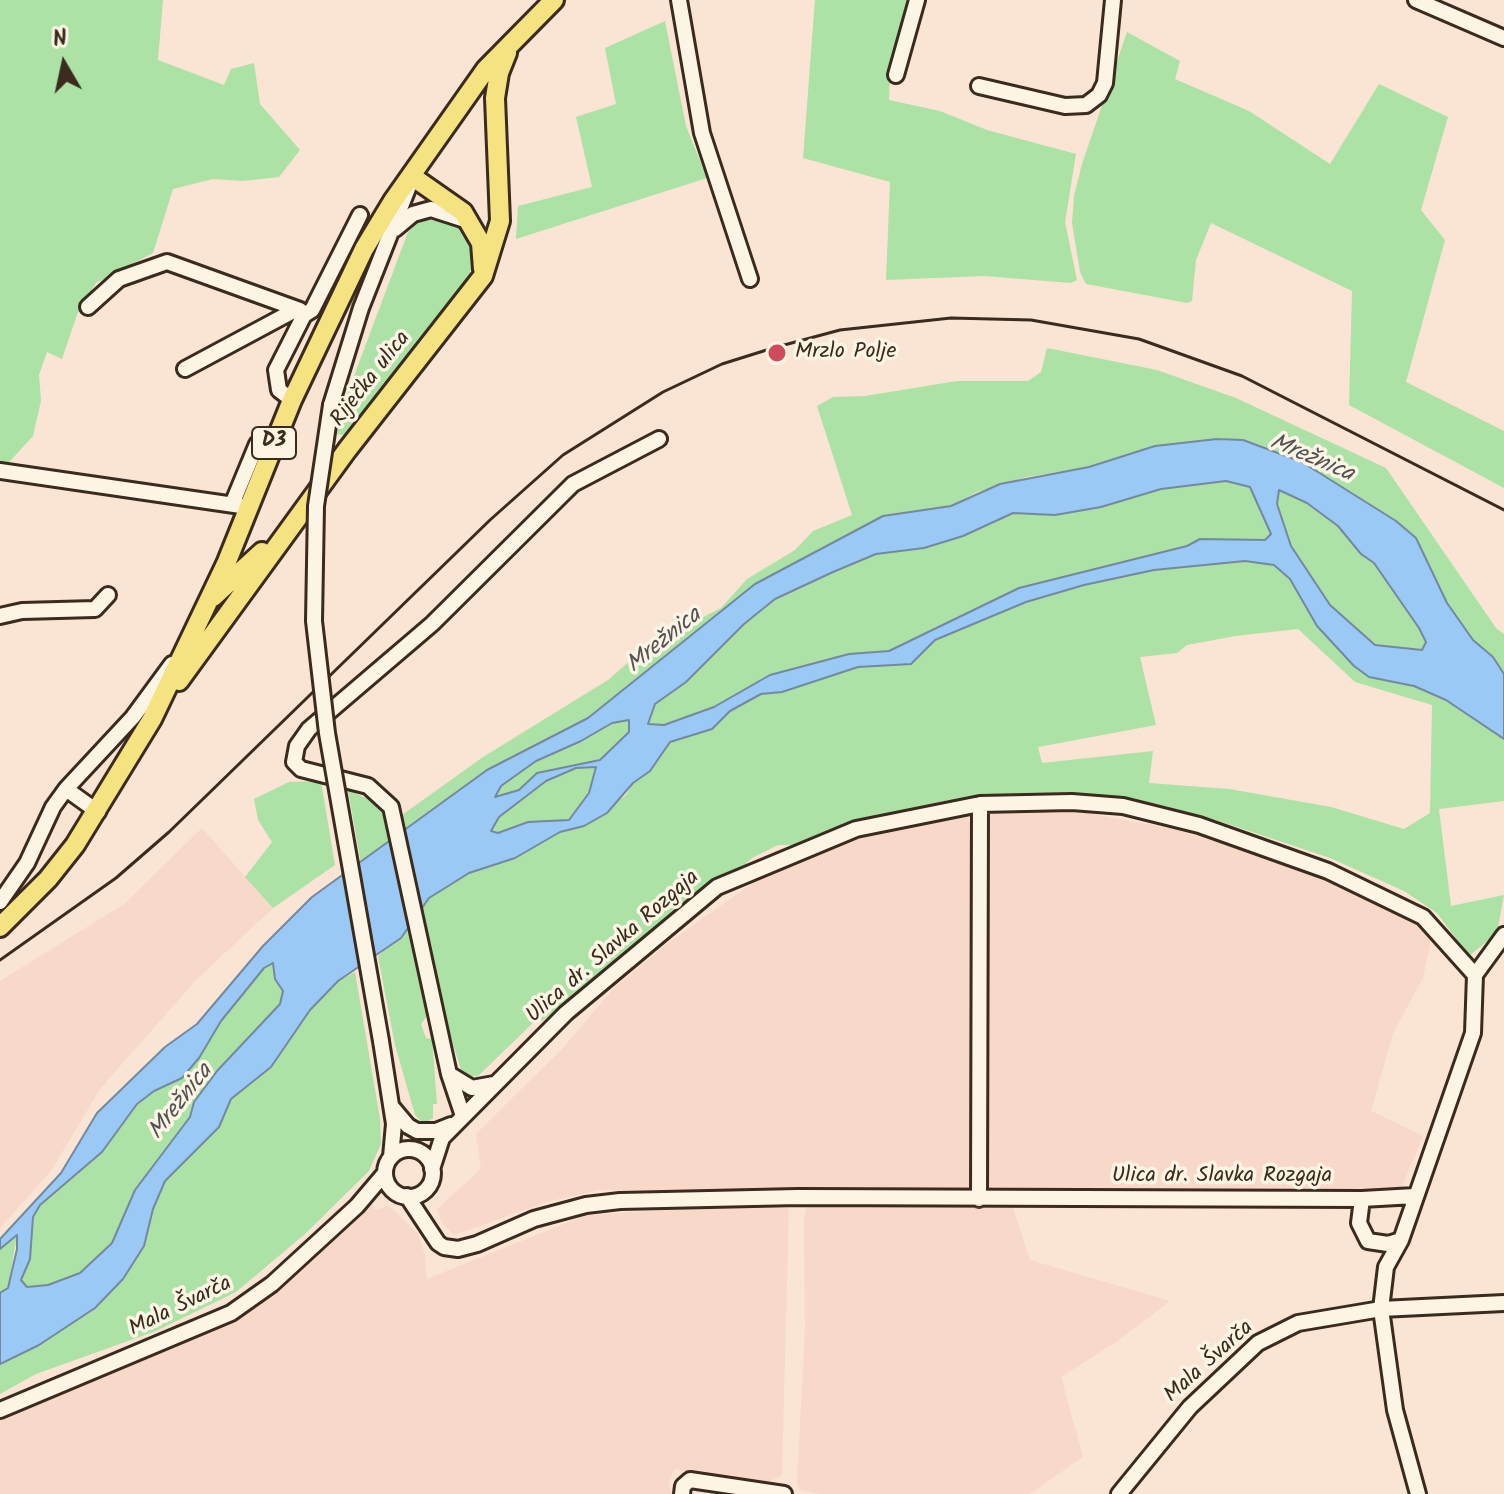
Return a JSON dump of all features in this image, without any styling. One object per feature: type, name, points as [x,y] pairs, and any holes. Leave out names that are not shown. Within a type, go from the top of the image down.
[{"type":"main road","name":"Riječka ulica","points":[[0,927],[48,879],[98,812],[152,719],[209,600],[241,504],[364,249],[393,201],[413,177],[486,69],[554,0]]},
{"type":"main road","name":"Riječka ulica","points":[[152,719],[301,514],[483,276],[500,221],[495,98],[499,73],[520,32]]},
{"type":"main road","points":[[413,177],[453,202],[472,226],[483,252],[483,276]]},
{"type":"main road","points":[[209,600],[301,514]]},
{"type":"street","points":[[679,0],[702,133],[750,279]]},
{"type":"street","points":[[896,75],[917,0]]},
{"type":"street","points":[[979,86],[1065,106],[1086,105],[1099,95],[1105,83],[1113,0]]},
{"type":"street","points":[[1416,0],[1504,38]]},
{"type":"street","points":[[404,1196],[391,1189],[385,1173],[391,1157],[394,1124],[327,733],[314,621],[316,506],[331,405],[345,356],[413,177]]},
{"type":"street","points":[[389,235],[413,214],[431,209],[452,213],[472,226]]},
{"type":"street","points":[[185,369],[300,312],[312,310],[360,215]]},
{"type":"street","points":[[88,307],[119,279],[167,262],[300,312]]},
{"type":"street","points":[[292,400],[279,390],[276,370],[300,312]]},
{"type":"street","points":[[391,1105],[399,1117],[417,1131],[436,1131],[461,1119],[424,967],[397,824],[391,807],[368,786],[301,769],[294,762],[297,746],[309,729],[432,624],[573,484],[659,439]]},
{"type":"street","points":[[0,471],[241,504],[257,444]]},
{"type":"street","points":[[0,616],[22,611],[95,609],[108,595]]},
{"type":"street","name":"Riječka ulica","points":[[0,902],[27,863],[53,807],[133,717],[192,634]]},
{"type":"street","points":[[66,789],[98,812]]},
{"type":"street","name":"Ulica dr. Slavka Rozgaja","points":[[412,1149],[442,1138],[566,1013],[717,887],[856,829],[980,804],[1072,802],[1123,806],[1199,825],[1328,871],[1423,917],[1475,975]]},
{"type":"street","points":[[979,1199],[980,804]]},
{"type":"street","points":[[1418,1494],[1395,1410],[1381,1309],[1386,1267],[1401,1240],[1473,1033],[1475,975],[1504,935]]},
{"type":"street","points":[[449,1074],[472,1088],[495,1084]]},
{"type":"street","points":[[357,1206],[375,1197],[420,1193],[431,1177],[425,1156],[412,1149],[394,1124]]},
{"type":"street","name":"Ulica dr. Slavka Rozgaja","points":[[426,1224],[431,1177],[442,1138]]},
{"type":"street","points":[[391,1157],[412,1149]]},
{"type":"street","name":"Mala Švarča","points":[[0,1410],[231,1313],[272,1284],[357,1206],[385,1173]]},
{"type":"street","name":"Ulica dr. Slavka Rozgaja","points":[[404,1196],[444,1247],[458,1249],[534,1219],[586,1205],[620,1201],[798,1197],[1362,1199],[1415,1196]]},
{"type":"street","points":[[1362,1199],[1359,1223],[1368,1241],[1388,1244],[1401,1240]]},
{"type":"street","name":"Mala Švarča","points":[[1119,1494],[1190,1407],[1258,1343],[1298,1323],[1381,1309],[1504,1303]]},
{"type":"street","points":[[682,1494],[683,1486],[690,1480],[784,1494]]},
{"type":"shaded area","points":[[1087,813],[1174,829],[1267,858],[1385,904],[1432,935],[1423,978],[1393,1033],[1371,1111],[1423,1136],[1401,1189],[1360,1194],[986,1192],[986,814]]},
{"type":"shaded area","points":[[967,817],[974,831],[970,1174],[969,1186],[963,1192],[600,1190],[550,1201],[454,1235],[442,1223],[437,1209],[481,1169],[476,1134],[563,1048],[613,989],[668,943],[753,883],[821,851],[862,837]]},
{"type":"shaded area","points":[[202,828],[273,908],[195,981],[100,1089],[51,1171],[0,1228],[0,981],[124,904]]},
{"type":"shaded area","points":[[789,1202],[782,1475],[765,1484],[674,1469],[669,1484],[672,1494],[0,1494],[0,1417],[217,1330],[262,1302],[370,1204],[377,1210],[387,1206],[394,1210],[418,1234],[425,1255],[427,1279],[586,1215]]},
{"type":"shaded area","points":[[1012,1205],[1030,1260],[1170,1301],[1116,1342],[1061,1377],[1083,1457],[1029,1494],[820,1494],[800,1490],[797,1483],[805,1329],[804,1219],[807,1206]]},
{"type":"green space","points":[[0,0],[163,0],[158,60],[224,85],[231,69],[254,63],[260,104],[300,150],[279,177],[243,181],[213,179],[173,189],[153,253],[96,283],[78,312],[62,359],[47,352],[39,375],[41,401],[33,436],[0,472]]},
{"type":"green space","points":[[815,0],[913,0],[890,77],[889,100],[940,111],[987,130],[1076,154],[1065,222],[1077,280],[1071,283],[984,276],[886,280],[890,182],[803,158]]},
{"type":"green space","points":[[665,21],[686,126],[707,178],[516,239],[518,206],[592,187],[576,117],[616,104],[605,48]]},
{"type":"green space","points":[[1127,32],[1180,61],[1175,79],[1249,111],[1330,164],[1379,84],[1448,117],[1421,210],[1445,240],[1406,382],[1504,431],[1504,488],[1349,405],[1352,291],[1211,223],[1196,260],[1192,301],[1187,303],[1086,284],[1080,272],[1072,223],[1074,196]]},
{"type":"green space","points":[[440,215],[450,219],[469,239],[474,259],[468,279],[349,436],[337,434],[345,400],[408,232],[420,220]]},
{"type":"green space","points":[[1047,348],[1157,370],[1236,398],[1386,468],[1496,628],[1504,634],[1504,674],[1493,657],[1473,640],[1447,603],[1416,538],[1396,521],[1345,488],[1155,446],[1089,467],[1027,477],[977,492],[951,506],[883,516],[755,584],[588,718],[487,770],[404,832],[402,815],[483,757],[608,680],[648,645],[721,608],[747,579],[795,550],[813,531],[852,515],[817,406],[833,397],[865,396],[957,381],[1028,381],[1041,372]]},
{"type":"green space","points":[[1226,481],[1250,487],[1271,534],[1265,540],[1200,539],[1187,546],[1019,588],[889,651],[849,654],[770,675],[714,707],[664,725],[648,725],[654,704],[686,682],[744,624],[775,599],[833,572],[876,554],[924,548],[963,536],[1013,513],[1055,515],[1101,507],[1161,489]]},
{"type":"green space","points":[[1279,489],[1307,503],[1339,526],[1361,554],[1374,563],[1419,628],[1426,642],[1422,650],[1375,645],[1330,605],[1291,546],[1277,504]]},
{"type":"green space","points":[[1245,561],[1274,565],[1290,579],[1330,640],[1369,677],[1414,686],[1446,700],[1504,739],[1504,801],[1439,809],[1451,906],[1504,895],[1497,933],[1469,956],[1437,913],[1404,891],[1330,858],[1207,817],[1136,800],[1039,794],[944,801],[861,820],[794,845],[778,845],[752,858],[733,876],[690,902],[542,1021],[538,1018],[478,1076],[463,1076],[430,970],[420,911],[429,898],[469,873],[515,858],[560,832],[584,826],[626,795],[633,783],[650,771],[670,742],[712,729],[730,711],[761,694],[782,692],[858,667],[911,664],[935,640],[1026,602],[1084,585],[1154,570]],"holes":[[[1298,629],[1355,682],[1432,705],[1430,813],[1404,829],[1331,807],[1229,789],[1149,783],[1153,751],[1042,763],[1038,747],[1156,725],[1140,657],[1177,653],[1187,645]]]},
{"type":"green space","points":[[629,720],[629,732],[600,761],[537,773],[519,790],[495,798],[501,786],[536,761],[612,723]]},
{"type":"green space","points":[[596,767],[589,793],[569,820],[528,822],[498,833],[490,831],[498,817],[546,781],[576,768]]},
{"type":"green space","points":[[321,781],[335,865],[273,908],[245,877],[272,842],[258,820],[254,799],[289,782]]},
{"type":"green space","points":[[348,790],[379,804],[388,819],[393,841],[361,864]]},
{"type":"green space","points":[[408,929],[426,1005],[427,1016],[421,1024],[426,1038],[432,1039],[437,1104],[433,1104],[433,1118],[424,1124],[415,1115],[395,1045],[378,956]]},
{"type":"green space","points":[[273,962],[275,979],[283,991],[280,1004],[217,1071],[194,1102],[190,1117],[136,1190],[112,1243],[80,1273],[48,1285],[26,1287],[21,1280],[30,1259],[33,1217],[40,1205],[102,1152],[137,1104],[154,1091],[182,1078],[199,1058],[221,1021],[264,968]]},
{"type":"green space","points":[[355,972],[380,1119],[381,1144],[369,1171],[305,1234],[236,1292],[156,1331],[36,1374],[0,1394],[0,1364],[39,1345],[95,1308],[123,1279],[144,1246],[153,1209],[165,1181],[219,1127],[231,1099],[271,1067],[310,1010],[338,981]]},
{"type":"green space","points":[[17,1235],[8,1289],[0,1293],[0,1249]]},
{"type":"water","points":[[1217,439],[1243,440],[1302,462],[1396,521],[1416,538],[1447,603],[1473,640],[1493,657],[1504,674],[1504,739],[1446,700],[1414,686],[1369,677],[1354,666],[1317,626],[1290,579],[1274,565],[1245,561],[1154,570],[1084,585],[1026,602],[935,640],[911,664],[858,667],[782,692],[761,694],[730,711],[712,729],[670,742],[650,771],[633,783],[607,813],[584,826],[560,832],[515,858],[469,873],[429,898],[401,938],[338,981],[310,1010],[271,1067],[231,1099],[219,1127],[165,1181],[153,1209],[144,1246],[123,1279],[95,1308],[39,1345],[0,1364],[0,1293],[8,1288],[17,1235],[0,1249],[0,1239],[61,1173],[97,1113],[165,1047],[197,1024],[263,946],[312,897],[487,770],[588,718],[755,584],[883,516],[951,506],[1000,484],[1089,467],[1155,446]],"holes":[[[1226,481],[1250,487],[1271,534],[1265,540],[1200,539],[1187,546],[1019,588],[889,651],[849,654],[770,675],[714,707],[664,725],[648,724],[655,704],[686,682],[744,624],[775,599],[833,572],[876,554],[924,548],[963,536],[1013,513],[1055,515],[1101,507],[1161,489]],[[1279,490],[1307,503],[1338,526],[1361,554],[1374,563],[1419,628],[1426,642],[1422,650],[1375,645],[1330,605],[1291,546],[1277,504]],[[629,720],[629,732],[600,760],[537,773],[519,790],[495,797],[501,786],[536,761],[612,723]],[[596,767],[589,793],[569,820],[528,822],[498,833],[491,831],[499,817],[546,781],[576,768]],[[273,963],[275,979],[283,991],[280,1004],[217,1071],[194,1102],[190,1117],[135,1190],[112,1243],[80,1273],[48,1285],[27,1287],[21,1280],[30,1259],[33,1217],[40,1205],[102,1152],[137,1104],[154,1091],[182,1078],[199,1058],[221,1021],[264,968]]]},
{"type":"railway","points":[[0,960],[116,878],[169,832],[490,520],[563,455],[663,392],[722,364],[773,348],[840,330],[951,318],[1031,320],[1139,339],[1242,376],[1504,510]]},
{"type":"place","name":"Mrzlo Polje","points":[[777,353]]},
{"type":"water label","name":"Mrežnica","points":[[1311,460]]},
{"type":"water label","name":"Mrežnica","points":[[665,642]]},
{"type":"water label","name":"Mrežnica","points":[[182,1103]]}]
